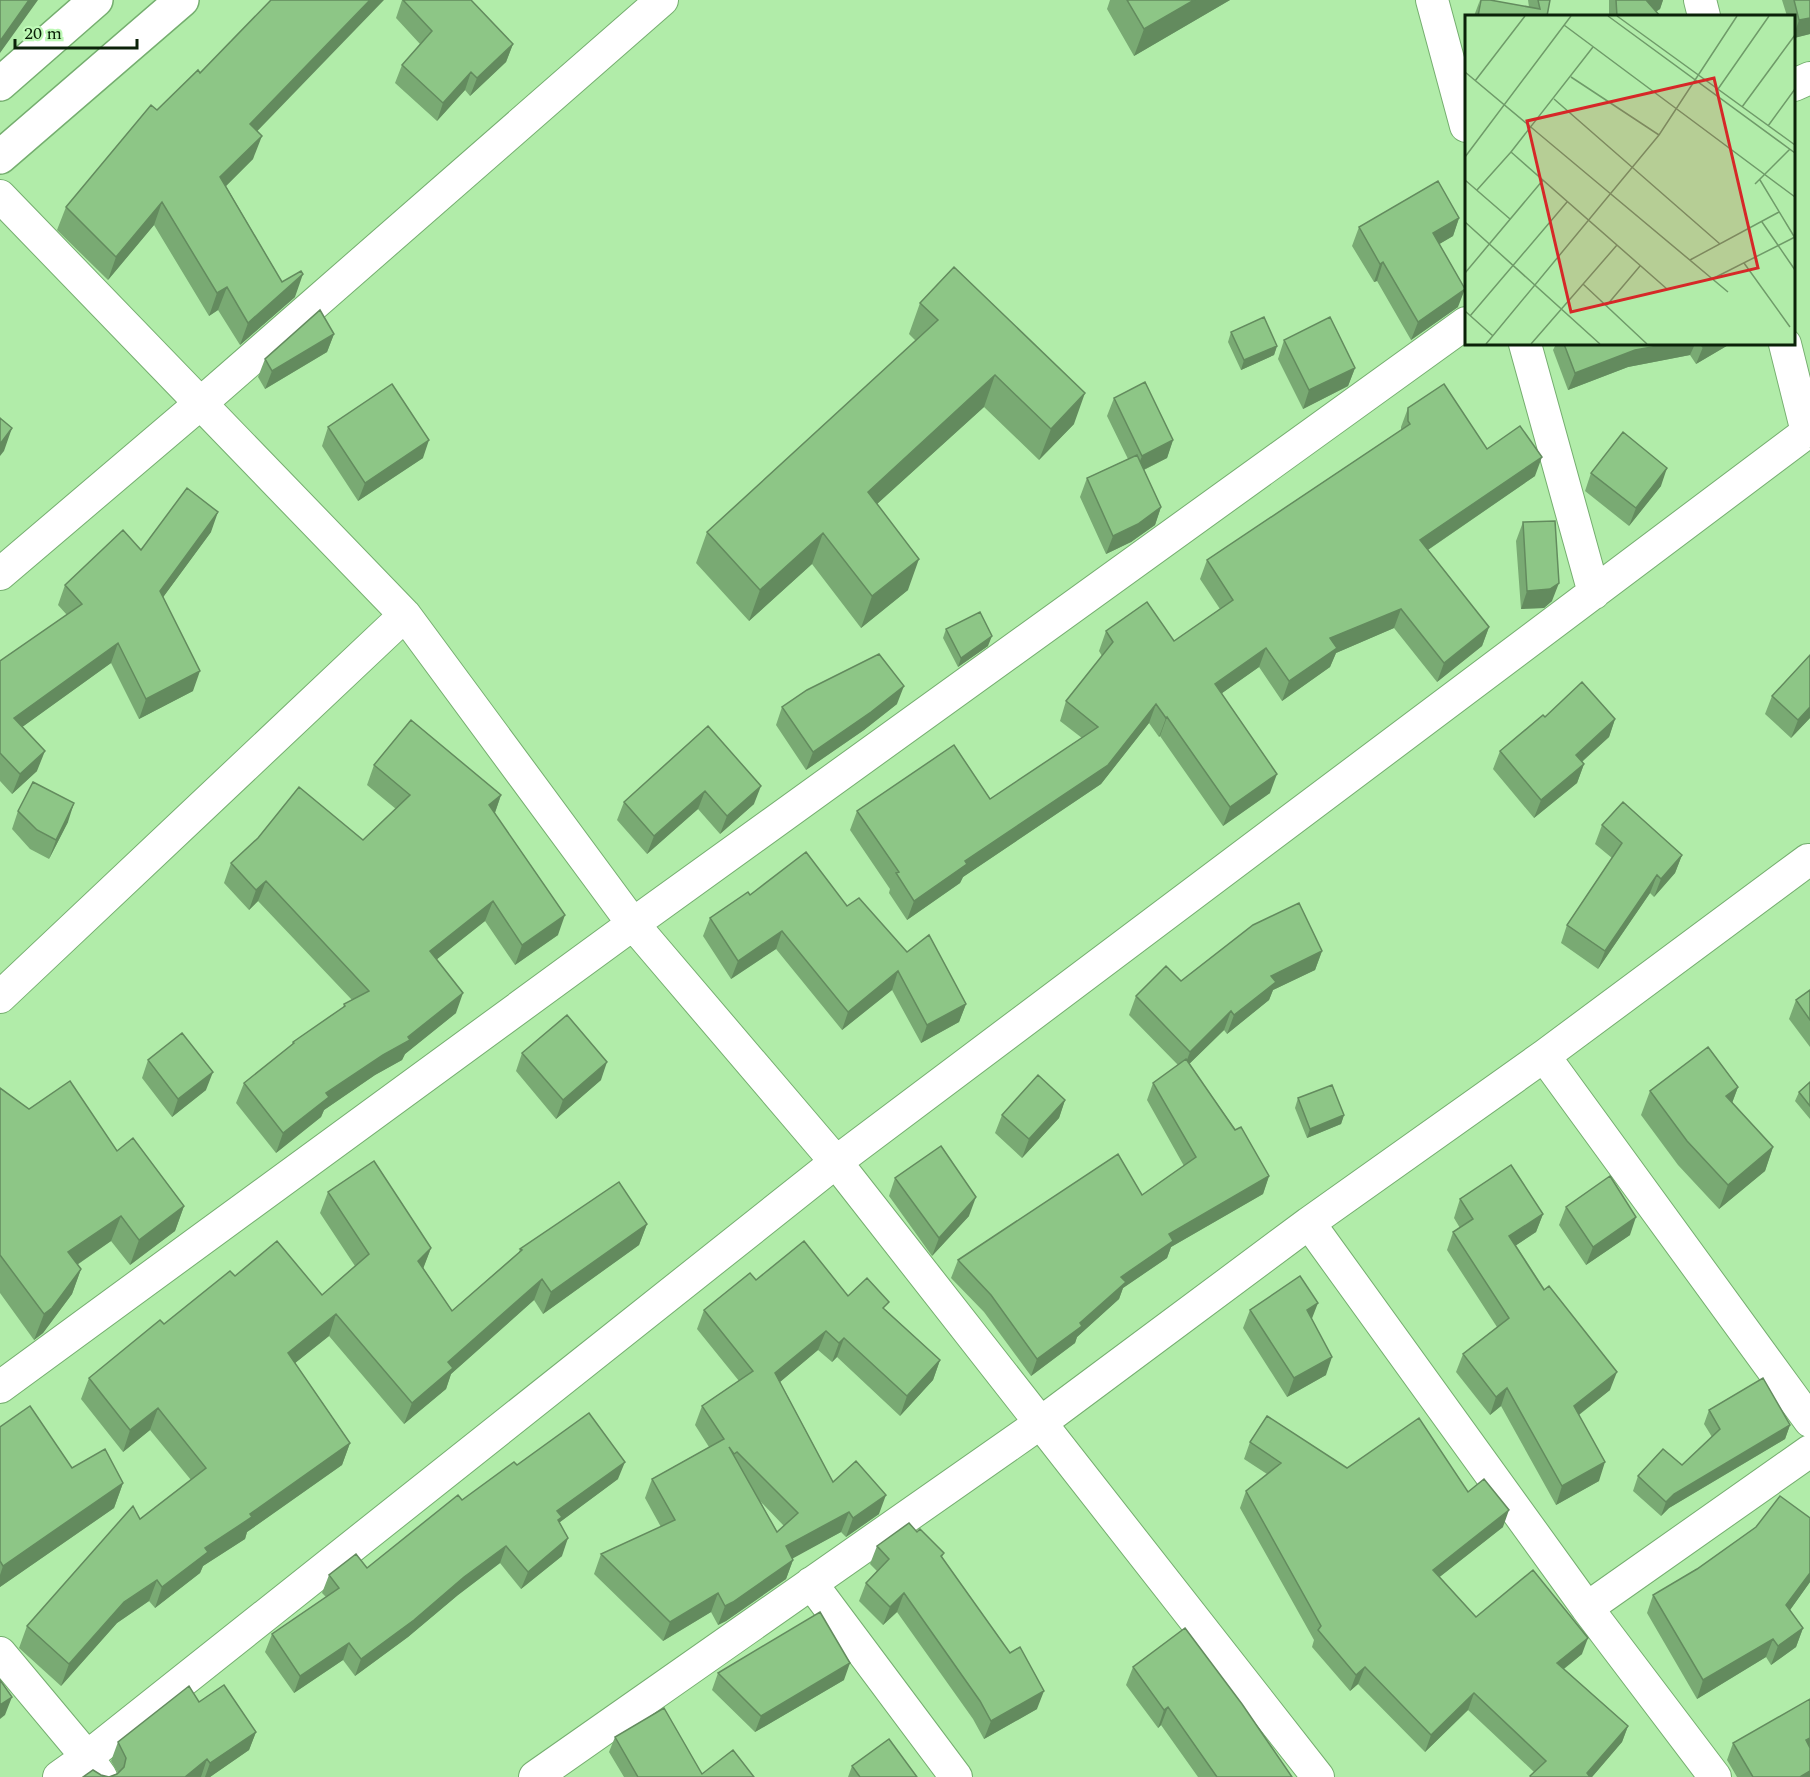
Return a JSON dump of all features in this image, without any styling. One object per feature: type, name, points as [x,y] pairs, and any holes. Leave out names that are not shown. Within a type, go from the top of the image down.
[{"type":"street","points":[[0,84],[96,0]]},
{"type":"street","points":[[0,157],[182,0]]},
{"type":"street","points":[[0,574],[201,403],[662,0]]},
{"type":"street","points":[[1432,0],[1465,119]]},
{"type":"street","points":[[1700,0],[1704,15]]},
{"type":"street","points":[[1795,85],[1810,78]]},
{"type":"street","points":[[0,196],[405,615],[633,924],[836,1162],[1039,1424],[1318,1777]]},
{"type":"street","points":[[0,1387],[633,924],[1465,324]]},
{"type":"street","points":[[1526,345],[1594,593]]},
{"type":"street","points":[[59,1777],[94,1767],[836,1162],[1809,431],[1785,345]]},
{"type":"street","points":[[0,997],[405,615]]},
{"type":"street","points":[[535,1777],[574,1766],[811,1583],[1039,1424],[1309,1223],[1544,1056],[1808,860]]},
{"type":"street","points":[[1544,1056],[1810,1421]]},
{"type":"street","points":[[1309,1223],[1587,1608],[1715,1777]]},
{"type":"street","points":[[1587,1608],[1810,1450]]},
{"type":"street","points":[[811,1583],[957,1777]]},
{"type":"street","points":[[0,1653],[94,1767]]},
{"type":"building","points":[[0,0],[29,0],[0,41]]},
{"type":"building","points":[[271,0],[370,0],[250,124],[262,136],[220,177],[282,282],[301,271],[303,274],[248,323],[227,287],[217,293],[162,202],[116,257],[66,207],[151,105],[157,110],[198,70],[200,73]]},
{"type":"building","points":[[403,0],[471,0],[513,44],[477,78],[471,72],[443,103],[402,65],[432,31]]},
{"type":"building","points":[[1127,0],[1194,0],[1144,29]]},
{"type":"building","points":[[1481,0],[1540,9],[1538,0],[1550,0],[1547,15],[1478,15]]},
{"type":"building","points":[[1616,0],[1650,0],[1647,1],[1659,15],[1617,15]]},
{"type":"building","points":[[1794,0],[1810,0],[1810,18],[1799,20]]},
{"type":"building","points":[[1438,181],[1459,218],[1433,233],[1465,289],[1418,322],[1383,262],[1380,264],[1359,227]]},
{"type":"building","points":[[954,267],[1085,393],[1051,429],[995,375],[868,492],[919,559],[872,596],[823,533],[760,590],[707,532],[938,320],[920,303]]},
{"type":"building","points":[[320,310],[334,334],[272,371],[265,359]]},
{"type":"building","points":[[1264,317],[1277,346],[1244,360],[1231,332]]},
{"type":"building","points":[[1330,317],[1355,368],[1309,390],[1284,340]]},
{"type":"building","points":[[1564,345],[1663,345],[1635,350],[1575,373]]},
{"type":"building","points":[[1145,382],[1173,440],[1142,456],[1114,398]]},
{"type":"building","points":[[392,384],[429,440],[365,483],[328,427]]},
{"type":"building","points":[[1444,384],[1487,449],[1520,426],[1542,457],[1420,540],[1489,627],[1444,663],[1401,609],[1330,638],[1337,648],[1289,681],[1266,648],[1215,684],[1277,774],[1230,807],[1156,704],[1108,765],[965,861],[967,864],[914,901],[896,873],[899,872],[857,811],[954,745],[990,799],[1098,727],[1066,701],[1113,642],[1106,631],[1147,602],[1174,641],[1233,600],[1207,560],[1410,424],[1408,408]]},
{"type":"building","points":[[0,418],[12,428],[0,444]]},
{"type":"building","points":[[1623,432],[1667,468],[1636,508],[1591,473]]},
{"type":"building","points":[[1137,455],[1161,507],[1138,524],[1113,536],[1087,478]]},
{"type":"building","points":[[187,488],[218,512],[160,591],[200,671],[146,699],[118,643],[14,718],[45,751],[20,774],[0,753],[0,661],[82,604],[65,585],[123,530],[141,550]]},
{"type":"building","points":[[1555,521],[1559,583],[1550,589],[1527,591],[1523,522]]},
{"type":"building","points":[[980,612],[992,636],[961,658],[946,629]]},
{"type":"building","points":[[879,654],[904,686],[813,752],[782,707],[807,690]]},
{"type":"building","points":[[1810,655],[1810,707],[1798,720],[1772,696]]},
{"type":"building","points":[[1582,682],[1615,719],[1576,755],[1584,764],[1541,800],[1500,751],[1543,715],[1545,717]]},
{"type":"building","points":[[411,720],[501,795],[489,805],[565,915],[522,945],[493,901],[430,951],[463,993],[408,1037],[410,1040],[326,1093],[329,1097],[283,1133],[244,1083],[293,1042],[345,1006],[344,1004],[369,991],[266,881],[256,890],[231,863],[258,838],[299,787],[363,840],[410,795],[374,765]]},
{"type":"building","points":[[708,726],[761,786],[727,816],[705,791],[654,836],[624,802]]},
{"type":"building","points":[[33,782],[74,803],[56,840],[37,830],[18,811]]},
{"type":"building","points":[[1623,802],[1682,855],[1661,879],[1657,875],[1605,951],[1567,925],[1622,843],[1602,825]]},
{"type":"building","points":[[806,852],[847,906],[859,898],[907,952],[929,935],[966,1004],[927,1025],[898,971],[848,1012],[782,931],[738,961],[710,918],[748,892],[750,895]]},
{"type":"building","points":[[1299,903],[1322,951],[1271,976],[1276,982],[1234,1015],[1231,1011],[1190,1052],[1136,996],[1166,966],[1181,981],[1253,925]]},
{"type":"building","points":[[1810,990],[1810,1020],[1796,1000]]},
{"type":"building","points":[[567,1015],[607,1062],[563,1100],[522,1053]]},
{"type":"building","points":[[182,1033],[213,1072],[178,1099],[148,1060]]},
{"type":"building","points":[[1708,1047],[1738,1087],[1726,1096],[1773,1147],[1728,1185],[1687,1141],[1650,1091]]},
{"type":"building","points":[[1186,1059],[1235,1130],[1241,1127],[1269,1176],[1169,1234],[1173,1241],[1121,1277],[1126,1282],[1080,1323],[1082,1326],[1037,1359],[991,1295],[958,1260],[1118,1154],[1142,1195],[1196,1157],[1153,1083]]},
{"type":"building","points":[[1038,1075],[1065,1100],[1029,1139],[1002,1115]]},
{"type":"building","points":[[70,1081],[117,1151],[133,1138],[184,1206],[139,1240],[121,1216],[68,1252],[81,1269],[52,1308],[44,1314],[0,1255],[0,1088],[29,1109]]},
{"type":"building","points":[[1810,1082],[1810,1106],[1799,1092]]},
{"type":"building","points":[[1332,1085],[1344,1115],[1310,1129],[1298,1098]]},
{"type":"building","points":[[941,1146],[976,1197],[939,1238],[895,1178]]},
{"type":"building","points":[[374,1161],[431,1248],[418,1261],[452,1311],[522,1250],[520,1249],[619,1182],[647,1224],[551,1292],[542,1279],[448,1362],[453,1368],[412,1403],[336,1314],[288,1353],[350,1443],[250,1514],[252,1517],[205,1548],[208,1552],[162,1587],[157,1580],[124,1602],[69,1664],[27,1626],[133,1506],[140,1519],[206,1468],[158,1408],[130,1430],[89,1378],[160,1320],[164,1324],[230,1271],[235,1276],[277,1241],[322,1295],[369,1254],[328,1192]]},
{"type":"building","points":[[1511,1165],[1543,1214],[1509,1236],[1544,1290],[1549,1286],[1617,1372],[1574,1406],[1605,1462],[1562,1486],[1507,1388],[1496,1397],[1463,1354],[1509,1318],[1453,1232],[1473,1219],[1460,1199]]},
{"type":"building","points":[[1610,1176],[1636,1217],[1593,1247],[1566,1207]]},
{"type":"building","points":[[804,1241],[848,1296],[867,1278],[889,1302],[883,1308],[940,1360],[907,1396],[844,1338],[839,1343],[826,1331],[775,1373],[833,1482],[856,1461],[886,1495],[853,1518],[849,1512],[786,1546],[793,1560],[733,1602],[725,1606],[718,1593],[670,1622],[601,1554],[675,1520],[652,1479],[724,1439],[702,1406],[753,1371],[704,1310],[750,1273],[756,1280]],"holes":[[[729,1447],[734,1454],[737,1452],[798,1513],[777,1532]]]},
{"type":"building","points":[[1300,1276],[1318,1303],[1307,1310],[1332,1357],[1294,1378],[1250,1310]]},
{"type":"building","points":[[1763,1378],[1790,1425],[1674,1494],[1666,1502],[1638,1476],[1663,1449],[1682,1465],[1720,1429],[1709,1410]]},
{"type":"building","points":[[30,1406],[72,1468],[105,1449],[123,1483],[3,1566],[0,1561],[0,1427]]},
{"type":"building","points":[[589,1413],[625,1462],[557,1511],[562,1517],[558,1520],[568,1538],[528,1572],[506,1546],[464,1577],[414,1620],[361,1659],[349,1643],[300,1676],[272,1634],[339,1588],[329,1575],[356,1554],[367,1568],[458,1495],[462,1500],[514,1462],[517,1465]]},
{"type":"building","points":[[1267,1416],[1347,1468],[1419,1418],[1468,1492],[1484,1479],[1509,1510],[1433,1570],[1476,1617],[1533,1570],[1588,1638],[1557,1663],[1628,1726],[1587,1773],[1590,1777],[1531,1777],[1546,1761],[1474,1693],[1431,1735],[1365,1667],[1356,1675],[1318,1630],[1321,1626],[1246,1491],[1281,1463],[1250,1442]]},
{"type":"building","points":[[1780,1496],[1810,1518],[1810,1573],[1786,1605],[1803,1628],[1778,1646],[1773,1639],[1703,1680],[1653,1595],[1697,1569],[1756,1527]]},
{"type":"building","points":[[909,1523],[917,1532],[920,1529],[944,1553],[941,1556],[1010,1653],[1020,1647],[1044,1691],[991,1721],[980,1701],[904,1593],[890,1607],[866,1583],[889,1559],[877,1546]]},
{"type":"building","points":[[820,1612],[850,1663],[761,1716],[718,1673]]},
{"type":"building","points":[[1185,1628],[1242,1704],[1292,1777],[1217,1777],[1168,1707],[1164,1710],[1133,1667]]},
{"type":"building","points":[[0,1680],[12,1697],[0,1705]]},
{"type":"building","points":[[224,1685],[256,1732],[210,1763],[207,1759],[185,1777],[109,1777],[117,1774],[124,1767],[126,1758],[118,1742],[189,1686],[199,1702]]},
{"type":"building","points":[[1810,1699],[1810,1738],[1806,1740],[1810,1748],[1810,1771],[1800,1777],[1753,1777],[1733,1743]]},
{"type":"building","points":[[664,1708],[702,1774],[733,1750],[754,1777],[638,1777],[615,1737]]},
{"type":"building","points":[[889,1739],[917,1777],[860,1777],[852,1766]]},
{"type":"building","points":[[93,1770],[109,1777],[83,1777]]}]
